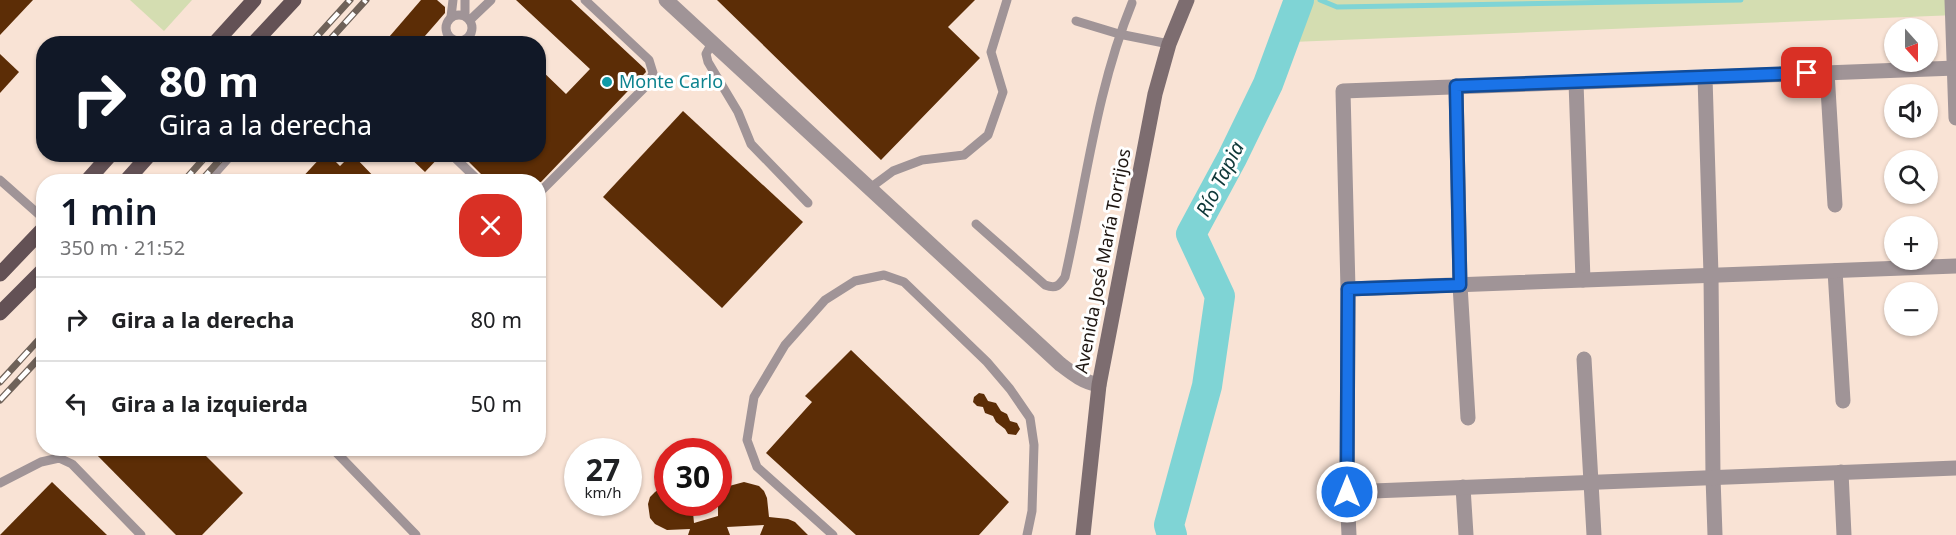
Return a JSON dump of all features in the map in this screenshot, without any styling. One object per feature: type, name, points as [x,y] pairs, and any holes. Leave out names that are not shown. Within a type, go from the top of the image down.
[{"type":"main road","points":[[220,36],[254,0]]},
{"type":"main road","points":[[260,36],[294,0]]},
{"type":"main road","name":"Avenida José María Torrijos","points":[[1083,535],[1099,385],[1155,94],[1169,44],[1187,0]]},
{"type":"main road","points":[[93,174],[104,162]]},
{"type":"main road","points":[[132,174],[143,162]]},
{"type":"main road","points":[[0,274],[36,236]]},
{"type":"main road","points":[[0,313],[36,277]]},
{"type":"street","points":[[666,0],[1068,370],[1089,383],[1099,385]]},
{"type":"street","points":[[1952,0],[1956,118]]},
{"type":"street","points":[[1349,535],[1347,492],[1348,289],[1343,91],[1955,68]]},
{"type":"street","points":[[1827,72],[1835,205]]},
{"type":"street","points":[[1705,77],[1712,276],[1715,535]]},
{"type":"street","points":[[1575,82],[1583,280]]},
{"type":"street","points":[[1456,86],[1460,285],[1468,418]]},
{"type":"street","points":[[1348,289],[1956,266]]},
{"type":"street","points":[[1835,271],[1843,401]]},
{"type":"street","points":[[1584,359],[1594,535]]},
{"type":"street","points":[[1347,492],[1956,468]]},
{"type":"street","points":[[1841,472],[1844,535]]},
{"type":"street","points":[[1463,487],[1466,535]]},
{"type":"lane","points":[[446,36],[446,25],[451,17],[453,0]]},
{"type":"lane","points":[[465,0],[467,17],[473,28],[469,36]]},
{"type":"lane","points":[[467,17],[491,0]]},
{"type":"lane","points":[[546,186],[648,84],[653,73],[649,60],[585,0]]},
{"type":"lane","points":[[870,188],[892,171],[922,160],[964,155],[988,135],[1003,92],[991,52],[1007,0]]},
{"type":"lane","points":[[976,225],[1045,285],[1053,288],[1059,286],[1065,278],[1093,130],[1119,34],[1132,3]]},
{"type":"lane","points":[[451,17],[457,14],[467,17]]},
{"type":"lane","points":[[1076,21],[1119,34],[1169,44]]},
{"type":"lane","points":[[712,43],[706,54],[708,62],[738,112],[751,144],[808,203]]},
{"type":"lane","points":[[214,174],[225,162]]},
{"type":"lane","points":[[459,162],[472,174]]},
{"type":"lane","points":[[0,180],[36,212]]},
{"type":"lane","points":[[833,535],[757,466],[747,440],[754,397],[786,345],[825,300],[855,281],[884,275],[904,282],[987,362],[1030,418],[1034,445],[1032,511],[1027,535]]},
{"type":"lane","points":[[340,456],[416,535]]},
{"type":"lane","points":[[0,483],[41,462],[58,458],[72,464],[141,535]]},
{"type":"green space","points":[[130,0],[192,0],[164,31]]},
{"type":"green space","points":[[1309,0],[1956,0],[1956,15],[1292,42]]},
{"type":"building","points":[[0,0],[33,0],[0,35]]},
{"type":"building","points":[[421,0],[437,0],[445,7],[445,13],[425,36],[390,36]]},
{"type":"building","name":"Monte Carlo","points":[[516,0],[571,0],[646,72],[546,177],[546,174],[481,174],[469,162],[546,162],[546,75],[566,94],[590,69]]},
{"type":"building","points":[[717,0],[975,0],[948,27],[980,58],[881,160]]},
{"type":"building","points":[[0,54],[19,72],[0,93]]},
{"type":"building","points":[[683,111],[803,222],[722,308],[603,197]]},
{"type":"building","points":[[317,162],[336,162],[340,166],[344,162],[360,162],[371,174],[305,174]]},
{"type":"building","points":[[414,162],[434,162],[425,172]]},
{"type":"building","points":[[851,350],[1009,502],[979,535],[856,535],[766,453],[812,402],[805,396]]},
{"type":"building","points":[[979,393],[984,394],[988,401],[996,403],[1001,411],[1007,414],[1010,421],[1017,423],[1020,429],[1016,435],[1008,434],[993,416],[985,413],[983,407],[973,402],[974,397]]},
{"type":"building","points":[[98,456],[206,456],[243,493],[202,535],[176,535]]},
{"type":"building","points":[[52,482],[107,535],[0,535]]},
{"type":"building","points":[[744,482],[759,486],[767,498],[769,517],[795,522],[808,535],[760,535],[764,525],[727,527],[730,535],[688,535],[690,529],[667,530],[655,524],[650,518],[648,504],[654,493],[654,516],[693,516],[694,523],[718,516],[732,516],[732,485]]},
{"type":"waterway","name":"Río Tapia","points":[[1172,535],[1169,525],[1207,386],[1220,296],[1191,234],[1268,84],[1299,0]]},
{"type":"waterway","points":[[1320,0],[1337,7],[1741,0]]},
{"type":"railway","points":[[317,36],[350,0]]},
{"type":"railway","points":[[333,36],[366,0]]},
{"type":"railway","points":[[190,174],[201,162]]},
{"type":"railway","points":[[207,174],[218,162]]},
{"type":"railway","points":[[0,382],[36,343]]},
{"type":"railway","points":[[0,400],[36,362]]},
{"type":"place","name":"Monte Carlo","points":[[607,82]]},
{"type":"route","points":[[1347,492],[1348,289],[1460,285],[1456,86],[1807,73]]}]
